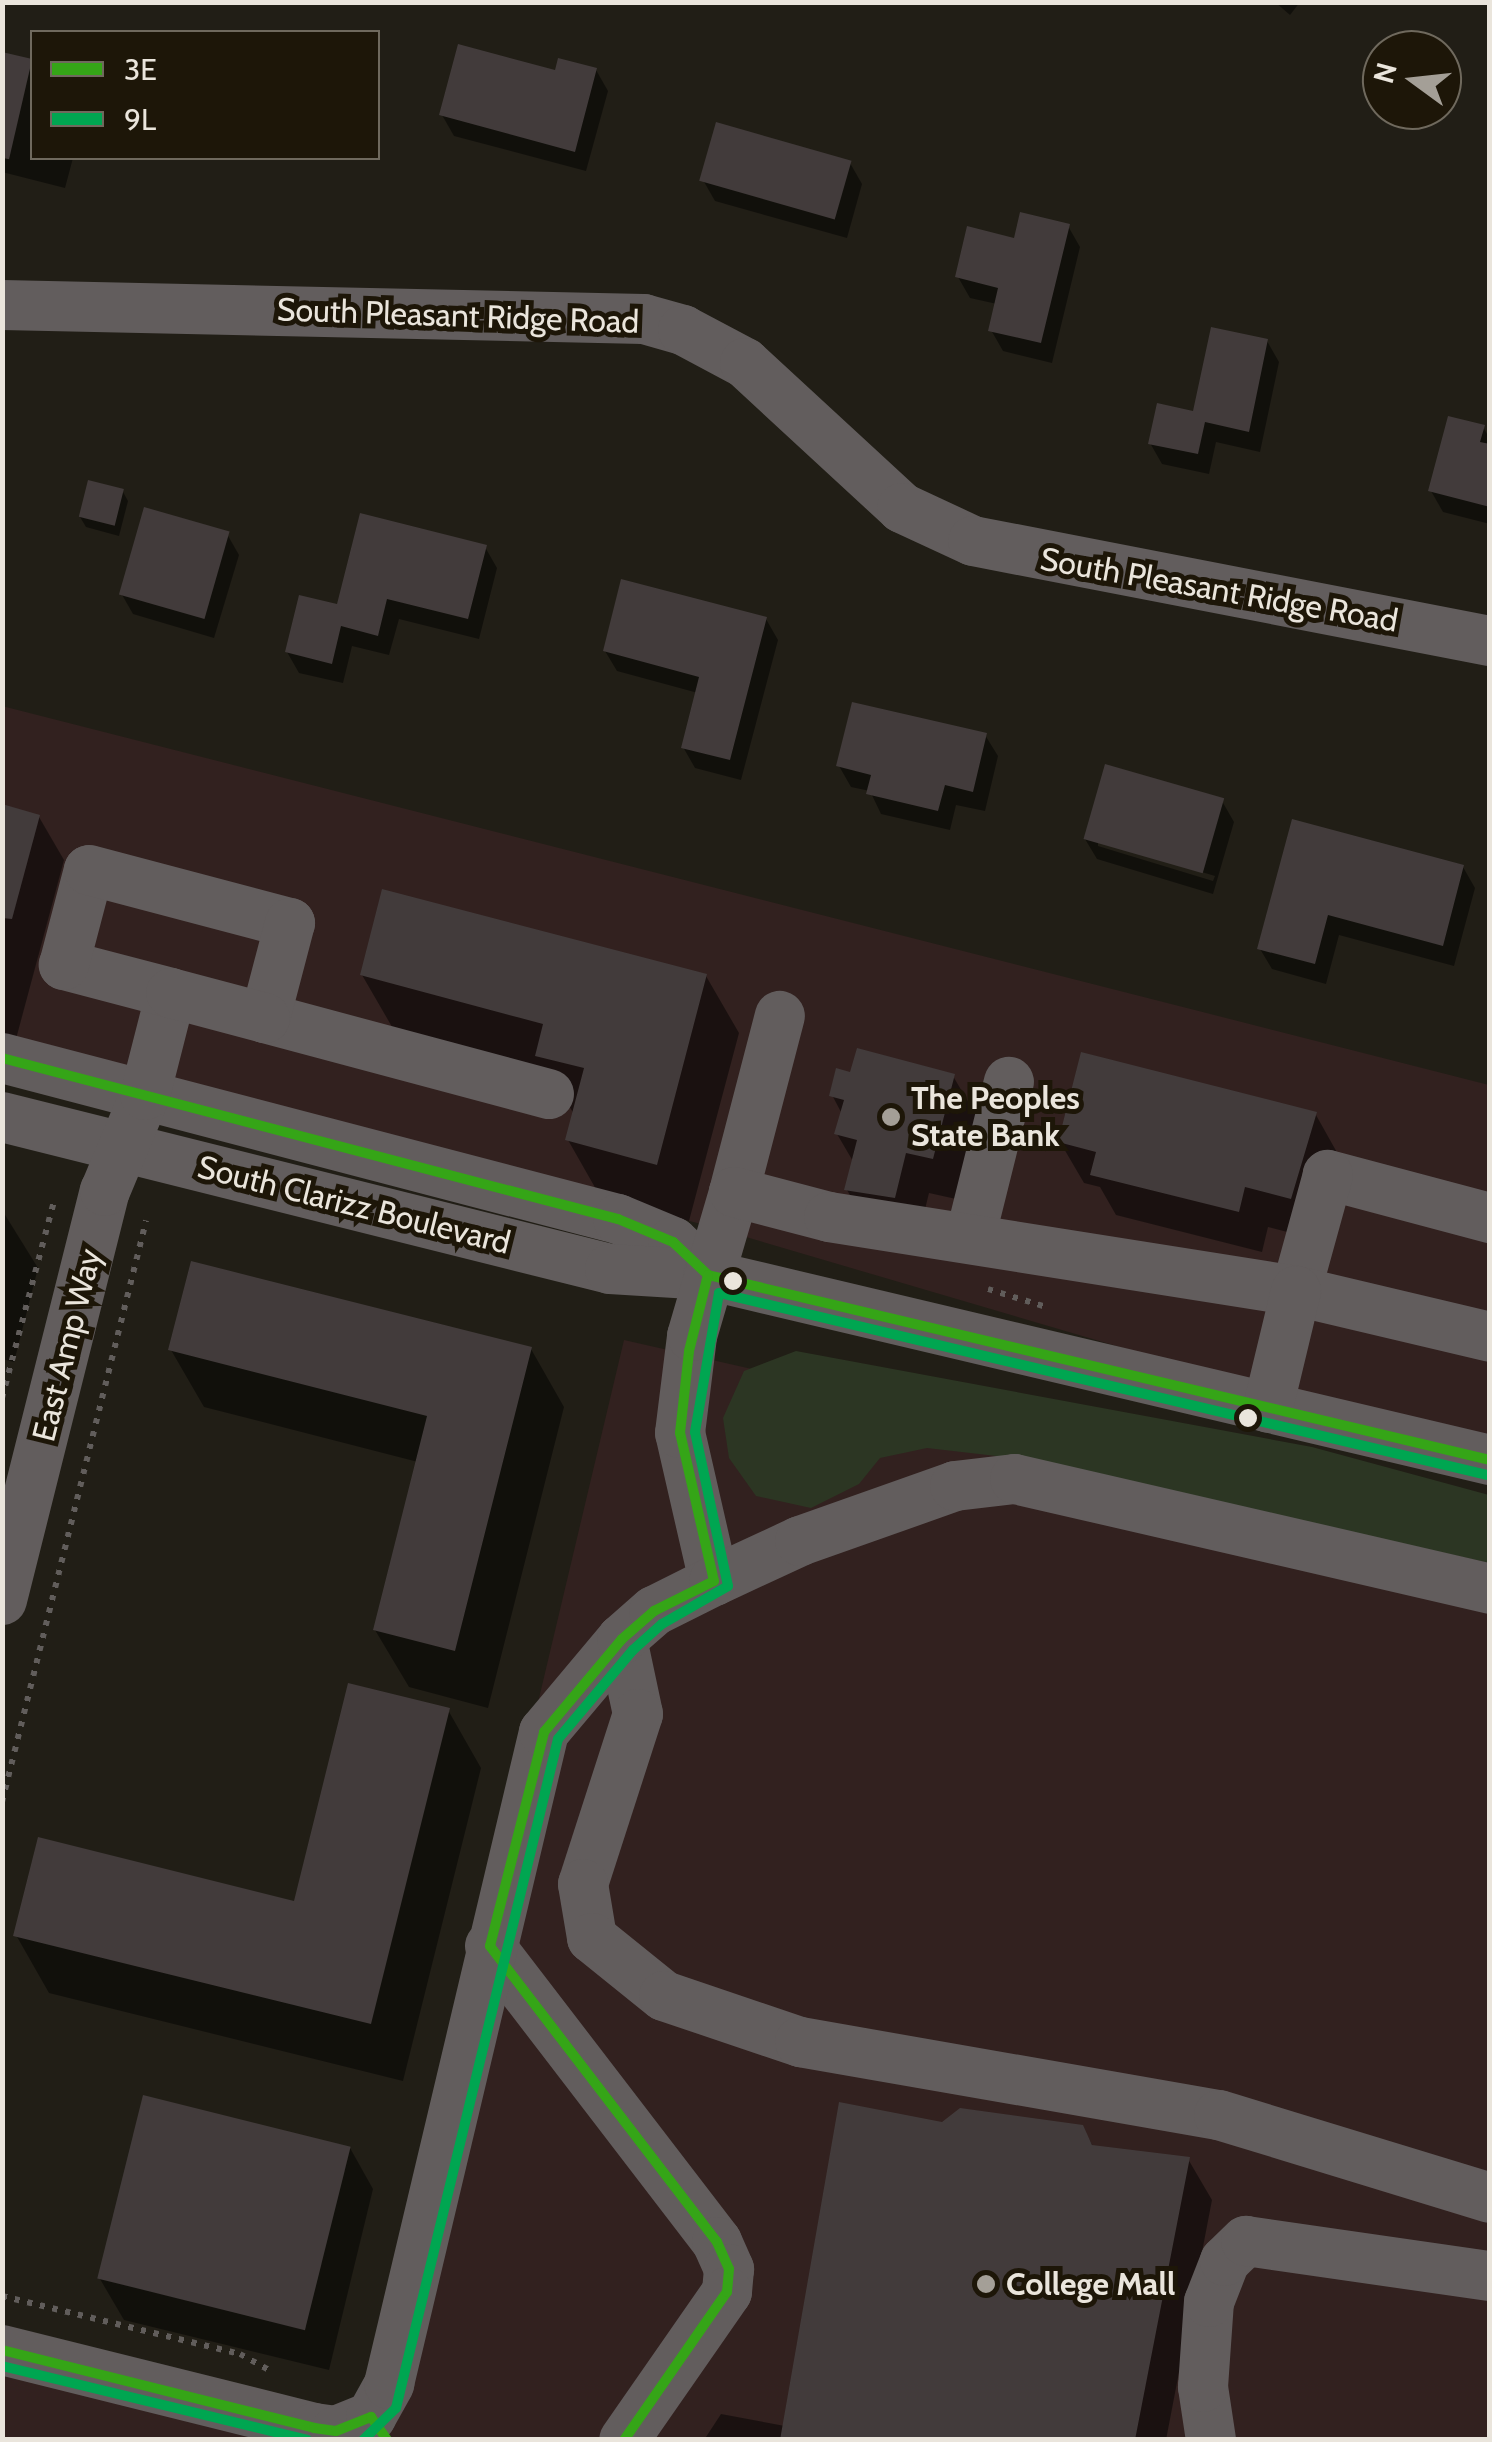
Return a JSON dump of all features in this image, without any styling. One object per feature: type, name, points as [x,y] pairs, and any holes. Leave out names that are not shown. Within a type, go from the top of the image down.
[{"type":"street","name":"South Pleasant Ridge Road","points":[[2,305],[644,319],[684,330],[745,363],[902,508],[973,541],[1490,641]]},
{"type":"street","points":[[265,1018],[290,923],[89,870],[64,965],[549,1094]]},
{"type":"street","name":"East Amp Way","points":[[2,1600],[121,1148],[145,1095],[171,993]]},
{"type":"street","points":[[714,1580],[680,1433],[689,1351],[780,1016]]},
{"type":"street","name":"South Clarizz Boulevard","points":[[2,1058],[618,1219],[673,1242],[708,1274]]},
{"type":"street","points":[[970,1238],[1009,1082]]},
{"type":"street","name":"South Clarizz Boulevard","points":[[2,1117],[610,1268],[708,1274],[1490,1460]]},
{"type":"street","points":[[1268,1408],[1328,1175],[1490,1218]]},
{"type":"street","points":[[734,1192],[830,1217],[1296,1292],[1490,1337]]},
{"type":"street","points":[[2,2350],[266,2416],[364,2429],[388,2384],[544,1732],[622,1639],[654,1611],[714,1580],[800,1541],[955,1486],[1016,1479],[1490,1589]]},
{"type":"street","points":[[622,1639],[638,1714],[584,1884],[592,1938],[664,1996],[800,2042],[1219,2116],[1490,2198]]},
{"type":"street","points":[[490,1946],[717,2242],[728,2269],[727,2292],[624,2440]]},
{"type":"street","points":[[1211,2440],[1203,2387],[1209,2302],[1225,2261],[1246,2241],[1490,2276]]},
{"type":"path","points":[[2,1398],[60,1186]]},
{"type":"path","points":[[2,1802],[150,1203]]},
{"type":"path","points":[[2,2296],[258,2360],[274,2376],[266,2416]]},
{"type":"shaded area","points":[[2,706],[1489,1085],[1489,1435],[1256,1387],[705,1225],[3,1045]]},
{"type":"shaded area","points":[[624,1340],[1489,1536],[1489,2439],[363,2440]]},
{"type":"shaded area","points":[[3,2334],[325,2439],[3,2439]]},
{"type":"green space","points":[[796,1351],[1312,1447],[1489,1495],[1489,1563],[1032,1460],[927,1448],[880,1458],[859,1484],[811,1508],[756,1496],[729,1458],[723,1418],[744,1371]]},
{"type":"building","points":[[458,44],[555,70],[558,58],[597,68],[575,152],[439,115]]},
{"type":"building","points":[[2,52],[30,58],[30,69],[9,159],[2,158]]},
{"type":"building","points":[[716,122],[852,161],[835,220],[699,181]]},
{"type":"building","points":[[1020,212],[1070,224],[1041,343],[988,331],[998,288],[955,277],[967,226],[1014,238]]},
{"type":"building","points":[[1211,327],[1268,339],[1249,432],[1205,422],[1198,454],[1148,444],[1157,403],[1193,411]]},
{"type":"building","points":[[1448,416],[1485,425],[1480,442],[1490,444],[1490,507],[1428,491]]},
{"type":"building","points":[[88,480],[124,489],[115,526],[79,517]]},
{"type":"building","points":[[144,507],[230,532],[204,619],[119,594]]},
{"type":"building","points":[[360,513],[487,545],[468,619],[387,599],[378,636],[341,626],[332,664],[285,652],[299,595],[337,604]]},
{"type":"building","points":[[621,579],[767,617],[730,760],[681,748],[699,677],[603,651]]},
{"type":"building","points":[[852,702],[987,733],[973,792],[945,785],[938,811],[866,794],[871,775],[836,766]]},
{"type":"building","points":[[1105,764],[1224,798],[1203,873],[1084,839]]},
{"type":"building","points":[[2,804],[40,815],[12,919],[2,918]]},
{"type":"building","points":[[1292,819],[1464,865],[1443,946],[1328,915],[1315,964],[1257,949]]},
{"type":"building","points":[[382,889],[707,974],[657,1165],[565,1140],[584,1068],[535,1056],[543,1024],[360,975]]},
{"type":"building","name":"The Peoples State Bank","points":[[857,1048],[955,1074],[933,1159],[906,1153],[895,1198],[844,1190],[857,1140],[834,1134],[844,1100],[829,1096],[836,1068],[850,1072]]},
{"type":"building","points":[[1081,1052],[1317,1112],[1291,1199],[1245,1187],[1239,1212],[1090,1175],[1096,1152],[1058,1142]]},
{"type":"building","points":[[191,1261],[532,1347],[455,1651],[373,1630],[427,1416],[168,1350]]},
{"type":"building","points":[[348,1683],[450,1708],[371,2024],[13,1936],[38,1837],[294,1901]]},
{"type":"building","points":[[143,2095],[351,2147],[305,2330],[97,2278]]},
{"type":"building","name":"College Mall","points":[[839,2102],[942,2122],[960,2108],[1083,2125],[1092,2145],[1190,2157],[1135,2440],[780,2440]]},
{"type":"transit line","name":"3E","points":[[2,1058],[618,1219],[673,1242],[708,1275],[1490,1460]]},
{"type":"transit line","name":"3E","points":[[624,2440],[727,2292],[729,2269],[717,2242],[490,1946],[544,1732],[622,1639],[654,1611],[714,1581],[680,1433],[689,1351],[708,1275]]},
{"type":"transit line","name":"9L","points":[[363,2440],[396,2408],[558,1739],[633,1650],[662,1624],[728,1586],[695,1432],[719,1293],[1487,1475]]},
{"type":"transit line","name":"3E","points":[[2,2350],[314,2428],[336,2431],[371,2417],[387,2440]]},
{"type":"transit line","name":"9L","points":[[2,2366],[307,2440]]},
{"type":"place","name":"The Peoples State Bank","points":[[891,1117]]},
{"type":"place","name":"College Mall","points":[[986,2284]]}]
